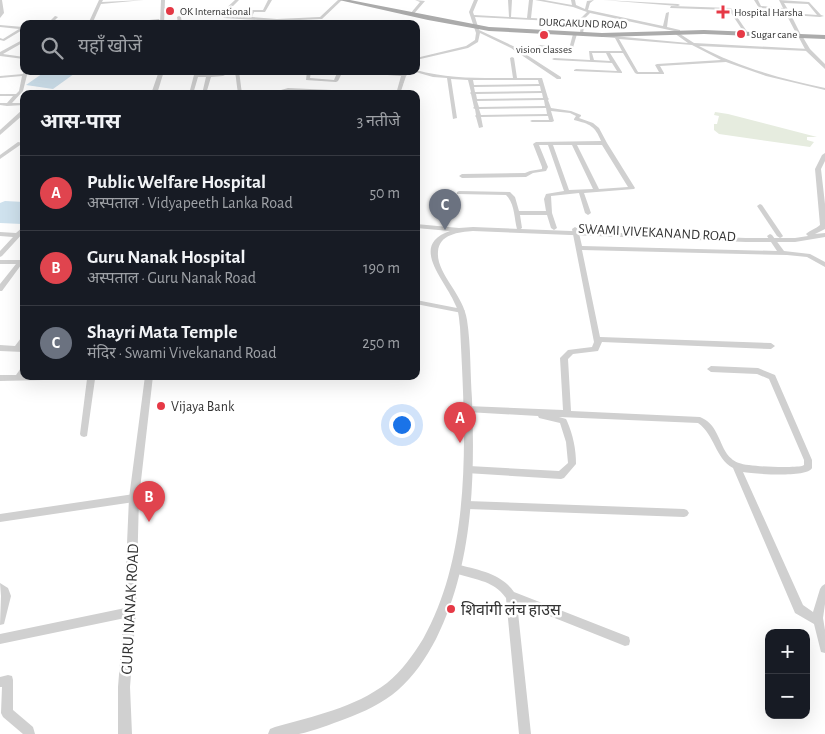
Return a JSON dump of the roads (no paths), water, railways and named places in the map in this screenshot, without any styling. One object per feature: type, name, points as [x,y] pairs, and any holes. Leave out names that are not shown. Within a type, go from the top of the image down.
[{"type":"main road","name":"DURGAKUND ROAD","points":[[341,0],[368,2],[410,14],[477,29],[602,36],[684,32],[825,37]]},
{"type":"street","points":[[0,0],[2,13],[0,17]]},
{"type":"street","points":[[92,20],[101,1],[142,0]]},
{"type":"street","points":[[161,0],[161,20]]},
{"type":"street","points":[[223,20],[224,12],[236,0]]},
{"type":"street","points":[[249,19],[253,11],[264,11],[270,0]]},
{"type":"street","points":[[225,17],[277,20],[321,18],[341,0]]},
{"type":"street","points":[[410,14],[423,1],[417,0]]},
{"type":"street","points":[[420,57],[468,48],[477,41],[477,29],[472,16],[472,8],[476,0]]},
{"type":"street","points":[[510,0],[510,16]]},
{"type":"street","points":[[530,18],[531,0]]},
{"type":"street","points":[[537,0],[574,6],[607,16],[684,32]]},
{"type":"street","points":[[573,0],[574,6]]},
{"type":"street","points":[[571,50],[583,18],[588,11],[588,2],[592,0]]},
{"type":"street","points":[[606,0],[679,2]]},
{"type":"street","points":[[672,0],[679,2],[685,8]]},
{"type":"street","points":[[756,0],[760,7],[786,8]]},
{"type":"street","points":[[781,1],[790,14],[799,36],[808,50],[825,67]]},
{"type":"street","points":[[781,1],[809,3],[821,16],[790,14]]},
{"type":"street","points":[[671,7],[730,10],[746,33]]},
{"type":"street","points":[[607,16],[612,9]]},
{"type":"street","points":[[665,28],[668,13]]},
{"type":"street","points":[[472,16],[552,20]]},
{"type":"street","points":[[53,20],[56,17]]},
{"type":"street","points":[[0,26],[20,28]]},
{"type":"street","points":[[477,29],[512,47],[559,78]]},
{"type":"street","points":[[1,41],[20,30]]},
{"type":"street","points":[[675,32],[689,44],[727,60],[794,82],[825,89]]},
{"type":"street","points":[[602,36],[689,44],[808,50]]},
{"type":"street","points":[[616,37],[637,73],[662,74],[657,65],[727,60]]},
{"type":"street","points":[[0,54],[20,42]]},
{"type":"street","points":[[540,46],[571,50],[576,56]]},
{"type":"street","points":[[592,61],[590,52],[625,52]]},
{"type":"street","points":[[576,70],[620,72],[608,52]]},
{"type":"street","points":[[14,56],[19,53]]},
{"type":"street","points":[[0,54],[20,57]]},
{"type":"street","points":[[0,60],[6,55]]},
{"type":"street","points":[[512,58],[515,78]]},
{"type":"street","points":[[554,59],[614,62]]},
{"type":"street","points":[[420,72],[449,78],[540,79],[552,120],[532,121]]},
{"type":"street","points":[[0,77],[20,74]]},
{"type":"street","points":[[21,90],[25,75]]},
{"type":"street","points":[[152,90],[158,75]]},
{"type":"street","points":[[192,90],[197,75]]},
{"type":"street","points":[[205,90],[209,75],[223,75]]},
{"type":"street","points":[[238,75],[240,90]]},
{"type":"street","points":[[308,75],[308,79],[332,82],[336,81],[339,75]]},
{"type":"street","points":[[399,90],[404,75]]},
{"type":"street","points":[[449,78],[455,118]]},
{"type":"street","points":[[470,79],[475,108],[481,127]]},
{"type":"street","points":[[471,86],[541,85]]},
{"type":"street","points":[[286,90],[310,90]]},
{"type":"street","points":[[7,104],[20,92]]},
{"type":"street","points":[[472,93],[544,92]]},
{"type":"street","points":[[0,95],[17,95]]},
{"type":"street","points":[[474,100],[547,99]]},
{"type":"street","points":[[0,104],[20,104]]},
{"type":"street","points":[[475,108],[571,112],[578,116],[576,119],[590,122],[597,127],[604,143],[632,188],[627,190],[567,192],[548,195],[546,199],[554,228]]},
{"type":"street","points":[[478,116],[549,111]]},
{"type":"street","points":[[1,132],[20,117]]},
{"type":"street","points":[[550,143],[567,192]]},
{"type":"street","points":[[574,143],[597,192]]},
{"type":"street","points":[[462,176],[526,175],[544,170],[545,167],[536,144],[604,143]]},
{"type":"street","points":[[0,157],[20,145]]},
{"type":"street","name":"SWAMI VIVEKANAND ROAD","points":[[772,238],[810,234],[824,226],[818,169],[825,155]]},
{"type":"street","points":[[580,192],[588,213]]},
{"type":"street","points":[[459,194],[508,193],[512,197],[517,212],[519,228]]},
{"type":"street","points":[[760,206],[780,236]]},
{"type":"street","points":[[517,212],[549,213]]},
{"type":"street","name":"SWAMI VIVEKANAND ROAD","points":[[420,226],[772,238],[814,238],[825,235]]},
{"type":"street","name":"SWAMI VIVEKANAND ROAD","points":[[488,229],[554,228],[575,230]]},
{"type":"street","points":[[275,734],[347,712],[373,700],[393,686],[415,663],[430,639],[445,604],[456,569],[467,505],[469,470],[468,411],[462,311],[454,293],[435,263],[433,252],[435,244],[442,237],[468,229]]},
{"type":"street","points":[[567,412],[564,358],[571,352],[595,349],[598,346],[575,230]]},
{"type":"street","points":[[0,255],[20,233]]},
{"type":"street","points":[[0,234],[18,235]]},
{"type":"street","points":[[772,238],[782,253]]},
{"type":"street","points":[[578,248],[782,253],[808,255],[825,265]]},
{"type":"street","points":[[0,262],[20,261]]},
{"type":"street","points":[[0,289],[20,264]]},
{"type":"street","points":[[420,303],[462,311]]},
{"type":"street","points":[[598,339],[771,346]]},
{"type":"street","points":[[0,348],[20,349]]},
{"type":"street","points":[[711,369],[758,371],[772,377],[808,460],[808,467],[802,470],[759,469],[736,466]]},
{"type":"street","points":[[0,378],[18,378],[20,375]]},
{"type":"street","points":[[84,434],[93,380]]},
{"type":"street","name":"GURU NANAK ROAD","points":[[123,730],[134,498],[148,380]]},
{"type":"street","points":[[468,411],[567,412],[700,420],[712,429],[722,453],[736,466],[799,610],[818,621]]},
{"type":"street","points":[[468,411],[551,417],[563,421],[572,450],[572,464],[561,475],[469,470]]},
{"type":"street","points":[[0,518],[134,498]]},
{"type":"street","points":[[467,505],[684,513]]},
{"type":"street","points":[[456,569],[500,583],[511,596],[525,734]]},
{"type":"street","points":[[0,588],[5,591],[6,596],[0,620]]},
{"type":"street","points":[[825,589],[817,615],[825,648]]},
{"type":"street","points":[[511,596],[625,641]]},
{"type":"street","points":[[0,639],[130,612]]},
{"type":"street","points":[[0,682],[8,680],[7,713],[29,734]]},
{"type":"water","points":[[40,75],[72,75],[53,89],[26,85]]},
{"type":"water","points":[[5,201],[20,202],[20,224],[0,223],[0,203]]},
{"type":"place","name":"OK International","points":[[170,11]]},
{"type":"place","name":"Hospital Harsha","points":[[723,12]]},
{"type":"place","name":"Sugar cane","points":[[741,34]]},
{"type":"place","name":"vision classes","points":[[544,35]]},
{"type":"place","name":"Shayri Mata Temple","points":[[445,230]]},
{"type":"place","name":"Vijaya Bank","points":[[161,406]]},
{"type":"place","name":"Public Welfare Hospital","points":[[460,443]]},
{"type":"place","name":"Guru Nanak Hospital","points":[[149,522]]},
{"type":"place","name":"शिवांगी लंच हाउस","points":[[451,609]]}]
